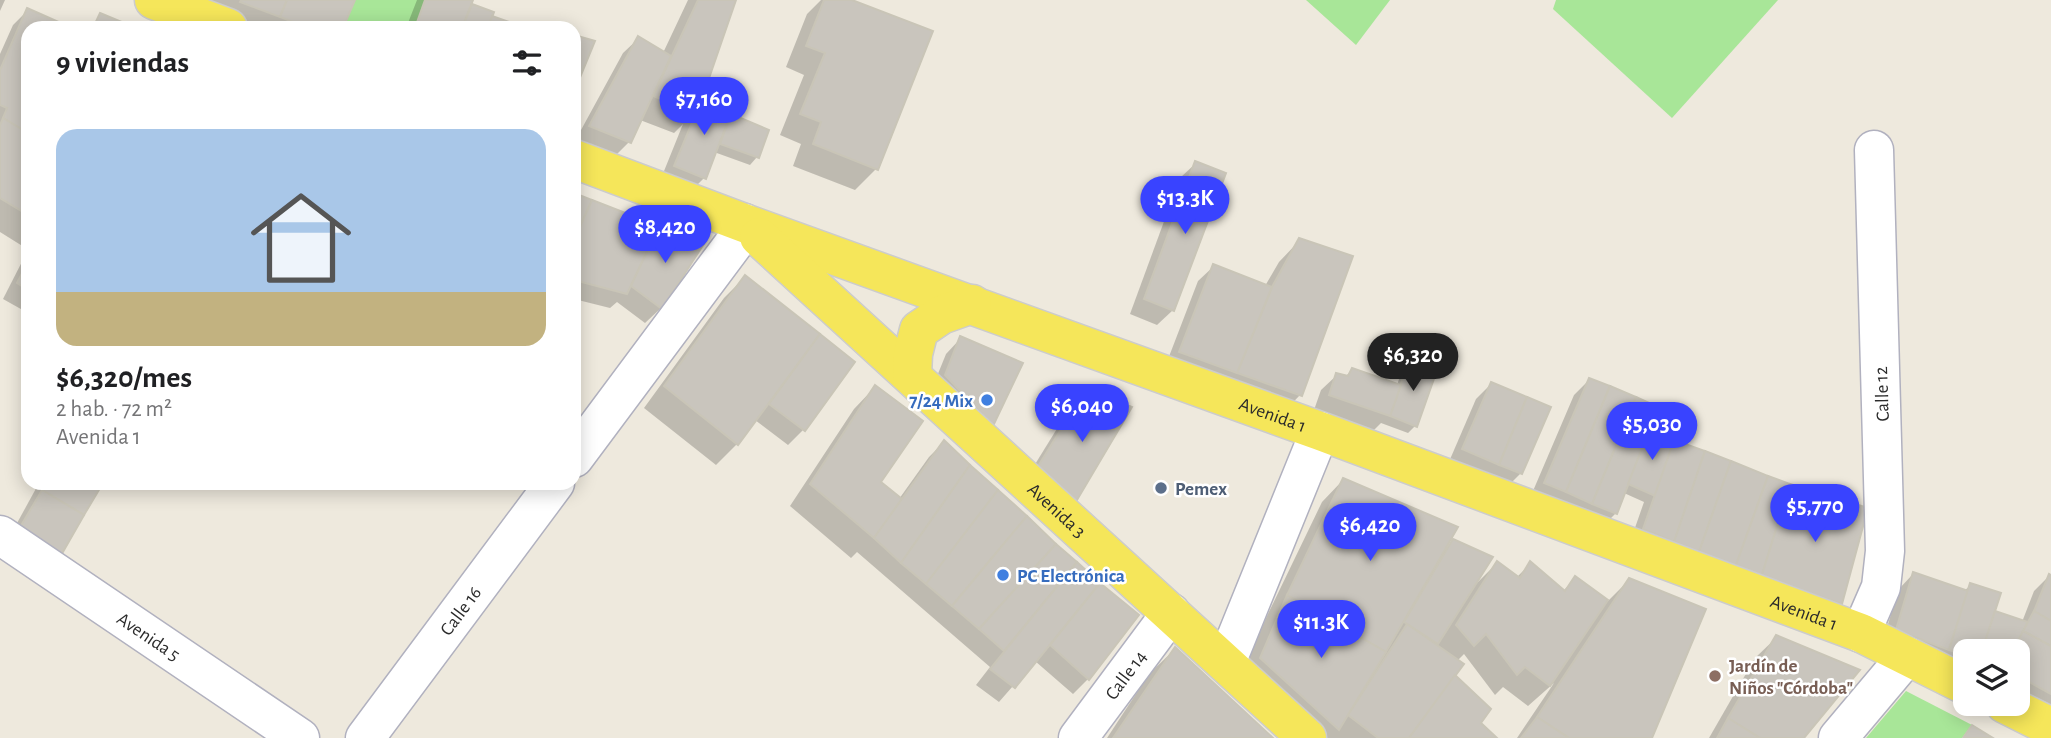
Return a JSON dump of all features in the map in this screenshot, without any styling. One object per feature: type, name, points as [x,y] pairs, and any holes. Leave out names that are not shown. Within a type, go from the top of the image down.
[{"type":"main road","points":[[154,0],[210,21]]},
{"type":"main road","name":"Avenida 1","points":[[581,162],[1320,431],[1861,633],[1953,678]]},
{"type":"main road","name":"Avenida 3","points":[[744,223],[1307,738]]},
{"type":"main road","points":[[912,375],[913,354],[919,330],[941,315],[972,304]]},
{"type":"main road","points":[[2029,716],[2051,727]]},
{"type":"street","name":"Calle 12","points":[[1861,633],[1881,587],[1885,551],[1874,150]]},
{"type":"street","points":[[581,449],[735,242],[744,223]]},
{"type":"street","points":[[1226,663],[1320,431]]},
{"type":"street","name":"Calle 16","points":[[365,738],[550,490]]},
{"type":"street","name":"Avenida 5","points":[[0,535],[299,738]]},
{"type":"street","name":"Calle 14","points":[[1078,738],[1171,613]]},
{"type":"street","points":[[1838,738],[1906,656]]},
{"type":"green space","points":[[355,0],[425,0],[418,21],[346,21]]},
{"type":"green space","points":[[1306,0],[1390,0],[1356,45]]},
{"type":"green space","points":[[1556,0],[1778,0],[1672,118],[1553,9]]},
{"type":"green space","points":[[1906,691],[1972,725],[1962,738],[1866,738]]},
{"type":"building","points":[[287,0],[280,17],[240,2]]},
{"type":"building","points":[[287,0],[355,0],[346,21],[290,21],[280,17]]},
{"type":"building","points":[[425,0],[473,0],[465,21],[418,21]]},
{"type":"building","points":[[698,0],[736,0],[697,113],[653,96]]},
{"type":"building","points":[[824,0],[852,0],[933,31],[878,170],[813,144],[821,122],[800,114],[825,53],[806,46]]},
{"type":"building","points":[[472,4],[494,12],[491,21],[465,21]]},
{"type":"building","points":[[27,8],[56,21],[21,21]]},
{"type":"building","points":[[100,13],[119,21],[96,21]]},
{"type":"building","points":[[492,16],[506,21],[490,21]]},
{"type":"building","points":[[21,22],[21,129],[3,118],[7,108],[0,105],[0,70]]},
{"type":"building","points":[[638,36],[671,56],[631,143],[589,126]]},
{"type":"building","points":[[581,37],[595,41],[581,75]]},
{"type":"building","points":[[703,96],[733,107],[706,179],[674,166]]},
{"type":"building","points":[[731,114],[769,130],[759,158],[720,144]]},
{"type":"building","points":[[3,118],[21,129],[21,211],[0,198],[0,125]]},
{"type":"building","points":[[1195,161],[1226,173],[1174,311],[1144,299]]},
{"type":"building","points":[[581,196],[592,200],[581,224]]},
{"type":"building","points":[[592,200],[659,226],[627,294],[581,282],[581,224]]},
{"type":"building","points":[[659,226],[705,242],[662,309],[631,286]]},
{"type":"building","points":[[1299,238],[1353,256],[1302,396],[1237,373],[1272,287]]},
{"type":"building","points":[[1213,264],[1272,287],[1237,373],[1179,352]]},
{"type":"building","points":[[745,275],[820,334],[738,445],[664,386]]},
{"type":"building","points":[[820,334],[855,362],[805,431],[769,404]]},
{"type":"building","name":"7/24 Mix","points":[[960,336],[1023,363],[993,426],[945,375]]},
{"type":"building","points":[[1409,360],[1437,370],[1417,427],[1390,416]]},
{"type":"building","points":[[1352,368],[1401,385],[1390,416],[1329,395],[1336,373],[1348,376]]},
{"type":"building","points":[[1589,378],[1610,386],[1566,492],[1544,483]]},
{"type":"building","points":[[1491,382],[1527,397],[1499,465],[1462,449]]},
{"type":"building","points":[[875,385],[923,421],[881,482],[902,499],[874,538],[810,484]]},
{"type":"building","points":[[1610,386],[1636,397],[1592,504],[1566,492]]},
{"type":"building","points":[[1086,389],[1132,407],[1074,505],[1035,471]]},
{"type":"building","points":[[1527,397],[1551,407],[1522,474],[1499,465]]},
{"type":"building","points":[[1636,397],[1658,407],[1617,514],[1592,504]]},
{"type":"building","points":[[1650,428],[1676,437],[1655,496],[1628,484]]},
{"type":"building","points":[[944,440],[970,465],[901,563],[874,538]]},
{"type":"building","points":[[1674,440],[1705,451],[1674,542],[1643,529]]},
{"type":"building","points":[[1705,451],[1731,461],[1699,552],[1674,542]]},
{"type":"building","points":[[1731,461],[1768,476],[1735,568],[1699,552]]},
{"type":"building","points":[[970,465],[998,490],[926,584],[901,563]]},
{"type":"building","points":[[1768,476],[1790,484],[1761,578],[1735,568]]},
{"type":"building","points":[[1343,478],[1458,527],[1386,652],[1287,595]]},
{"type":"building","points":[[1790,484],[1868,508],[1842,604],[1761,578]]},
{"type":"building","points":[[42,490],[99,490],[84,515]]},
{"type":"building","points":[[42,490],[84,515],[60,557],[19,529]]},
{"type":"building","points":[[998,490],[1027,516],[952,606],[926,584]]},
{"type":"building","name":"PC Electrónica","points":[[1027,516],[1056,544],[979,629],[952,606]]},
{"type":"building","points":[[1453,539],[1493,557],[1438,644],[1404,622]]},
{"type":"building","points":[[1056,544],[1077,562],[1004,651],[979,629]]},
{"type":"building","points":[[1497,561],[1520,578],[1530,561],[1565,591],[1575,576],[1608,600],[1550,686],[1525,667],[1517,675],[1486,634],[1474,646],[1456,625]]},
{"type":"building","points":[[1077,562],[1100,583],[1015,688],[990,669]]},
{"type":"building","points":[[1913,572],[1968,591],[1949,650],[1896,630]]},
{"type":"building","points":[[2049,574],[2051,575],[2051,621],[2034,611]]},
{"type":"building","points":[[1629,578],[1706,609],[1652,738],[1569,738],[1537,717]]},
{"type":"building","points":[[1100,583],[1139,615],[1089,680],[1050,645]]},
{"type":"building","points":[[1970,583],[2001,593],[1986,639],[1953,639],[1953,651],[1949,650]]},
{"type":"building","points":[[1287,595],[1386,652],[1339,730],[1260,658]]},
{"type":"building","points":[[1995,611],[2028,622],[2019,639],[1986,639]]},
{"type":"building","points":[[2034,611],[2051,621],[2051,646],[2023,631]]},
{"type":"building","points":[[1407,624],[1464,664],[1409,738],[1378,738],[1348,715]]},
{"type":"building","points":[[2023,631],[2051,646],[2051,694],[2030,683],[2030,639],[2019,639]]},
{"type":"building","points":[[1776,635],[1860,670],[1804,738],[1760,738],[1728,718]]},
{"type":"building","points":[[1175,647],[1273,738],[1113,738]]},
{"type":"building","points":[[1455,675],[1491,709],[1481,723],[1497,738],[1409,738]]},
{"type":"building","points":[[1537,717],[1569,738],[1521,738]]},
{"type":"building","points":[[1728,718],[1760,738],[1717,738]]},
{"type":"building","points":[[1972,725],[1993,738],[1963,738]]},
{"type":"place","name":"7/24 Mix","points":[[987,400]]},
{"type":"place","name":"Pemex","points":[[1161,488]]},
{"type":"place","name":"PC Electrónica","points":[[1003,575]]},
{"type":"place","name":"Jardín de Niños \"Córdoba\"","points":[[1715,676]]}]
